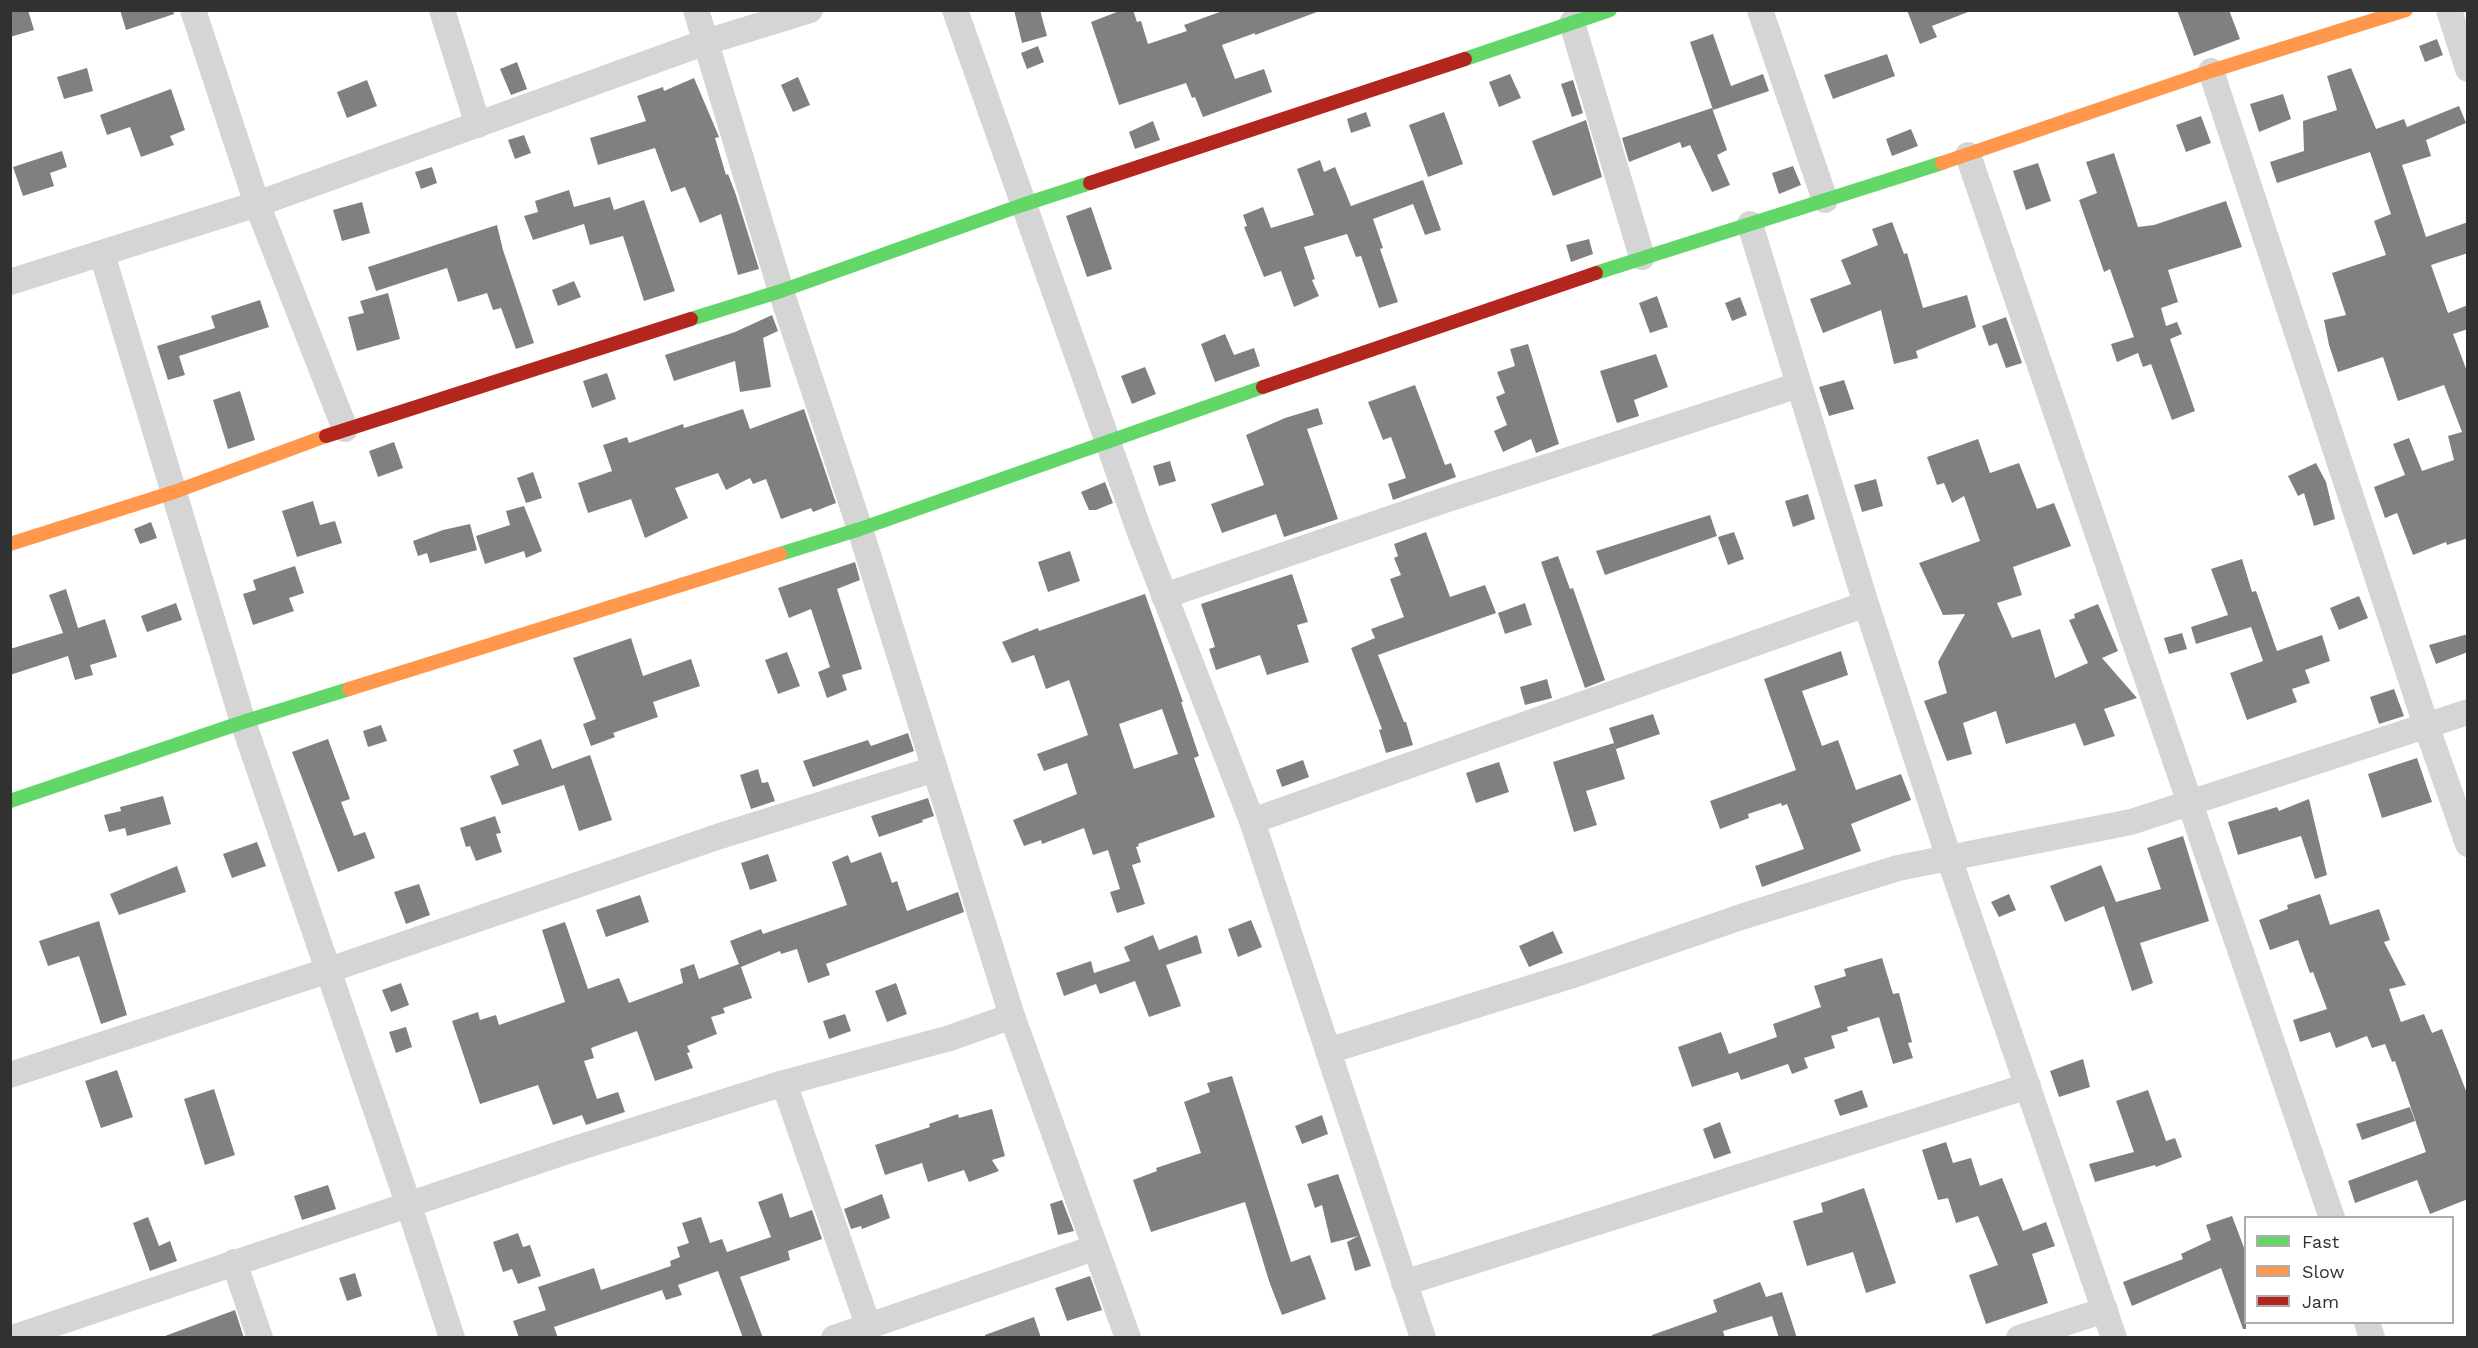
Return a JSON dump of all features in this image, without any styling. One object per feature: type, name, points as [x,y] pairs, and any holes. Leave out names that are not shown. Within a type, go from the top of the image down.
[{"type":"street","points":[[193,10],[257,204],[345,429]]},
{"type":"street","points":[[442,10],[478,125]]},
{"type":"street","points":[[696,10],[781,291],[860,529],[1012,1016],[1128,1338]]},
{"type":"street","points":[[955,10],[1022,205],[1164,596],[1252,821],[1423,1338]]},
{"type":"street","points":[[10,544],[174,492],[345,429],[781,291],[1022,205],[1253,131],[1610,10]]},
{"type":"street","points":[[1760,10],[1826,200]]},
{"type":"street","points":[[10,801],[243,722],[860,529],[1107,440],[1642,257],[1968,155],[2211,71],[2406,10]]},
{"type":"street","points":[[2450,10],[2468,69]]},
{"type":"street","points":[[11,280],[102,254],[257,204],[706,42],[802,12]]},
{"type":"street","points":[[1572,23],[1642,257]]},
{"type":"street","points":[[2211,71],[2426,725],[2468,844]]},
{"type":"street","points":[[1968,155],[2331,1216]]},
{"type":"street","points":[[1750,224],[1866,604],[1949,858],[2114,1338]]},
{"type":"street","points":[[102,254],[243,722],[452,1338]]},
{"type":"street","points":[[1164,596],[1442,501],[1798,386]]},
{"type":"street","points":[[1252,821],[1866,604]]},
{"type":"street","points":[[1328,1051],[1576,974],[1741,917],[1898,868],[2131,822],[2468,712]]},
{"type":"street","points":[[10,1075],[329,970],[720,836],[935,769]]},
{"type":"street","points":[[12,1338],[408,1203],[784,1083],[950,1038],[1012,1016]]},
{"type":"street","points":[[784,1083],[868,1325]]},
{"type":"street","points":[[1404,1283],[2028,1086]]},
{"type":"street","points":[[834,1338],[1094,1248]]},
{"type":"street","points":[[234,1262],[260,1338]]},
{"type":"street","points":[[2019,1338],[2105,1311]]},
{"type":"building","points":[[10,10],[28,10],[34,30],[10,37]]},
{"type":"building","points":[[120,10],[173,10],[174,14],[126,30]]},
{"type":"building","points":[[1014,10],[1040,10],[1047,36],[1022,43]]},
{"type":"building","points":[[1122,10],[1133,10],[1137,22],[1141,21],[1148,44],[1187,31],[1184,25],[1225,10],[1317,12],[1222,45],[1235,79],[1264,69],[1272,92],[1203,117],[1186,83],[1119,105],[1091,22]]},
{"type":"building","points":[[1907,10],[1967,10],[1968,12],[1932,26],[1937,37],[1920,44]]},
{"type":"building","points":[[2177,10],[2229,10],[2240,39],[2194,56]]},
{"type":"building","points":[[1713,34],[1731,86],[1763,74],[1769,91],[1713,110],[1690,42]]},
{"type":"building","points":[[2437,39],[2443,55],[2425,62],[2419,46]]},
{"type":"building","points":[[1038,46],[1044,62],[1027,69],[1021,53]]},
{"type":"building","points":[[1887,54],[1895,76],[1833,99],[1824,75]]},
{"type":"building","points":[[517,62],[527,89],[511,95],[500,69]]},
{"type":"building","points":[[87,68],[93,91],[64,99],[57,77]]},
{"type":"building","points":[[2351,68],[2376,129],[2404,119],[2407,127],[2459,106],[2466,123],[2426,140],[2431,156],[2402,165],[2426,237],[2468,222],[2468,253],[2431,265],[2448,313],[2468,305],[2468,329],[2453,334],[2468,374],[2468,538],[2447,545],[2446,542],[2413,555],[2397,513],[2385,518],[2374,487],[2405,475],[2393,444],[2409,438],[2422,471],[2454,460],[2448,436],[2462,432],[2444,385],[2398,401],[2383,357],[2338,372],[2324,320],[2346,315],[2332,273],[2386,255],[2374,221],[2391,214],[2370,152],[2277,183],[2270,162],[2304,151],[2303,121],[2337,110],[2327,76]]},
{"type":"building","points":[[1510,74],[1521,98],[1499,107],[1489,82]]},
{"type":"building","points":[[798,77],[810,105],[793,112],[781,85]]},
{"type":"building","points":[[694,78],[719,137],[715,138],[726,175],[728,174],[736,195],[759,269],[738,275],[721,214],[700,223],[685,187],[671,192],[655,148],[598,165],[590,138],[646,121],[637,96],[663,87],[664,91]]},
{"type":"building","points":[[367,80],[377,106],[347,118],[337,92]]},
{"type":"building","points":[[1573,80],[1583,113],[1572,117],[1561,84]]},
{"type":"building","points":[[171,89],[185,130],[170,136],[174,145],[141,157],[130,127],[107,135],[100,115]]},
{"type":"building","points":[[2283,94],[2291,119],[2259,132],[2250,104]]},
{"type":"building","points":[[1712,108],[1727,150],[1717,155],[1730,185],[1712,192],[1690,145],[1682,148],[1680,142],[1629,162],[1622,138]]},
{"type":"building","points":[[1366,112],[1371,126],[1351,133],[1347,119]]},
{"type":"building","points":[[1444,112],[1463,164],[1428,177],[1409,125]]},
{"type":"building","points":[[2201,116],[2211,143],[2186,152],[2176,125]]},
{"type":"building","points":[[1586,120],[1602,177],[1553,196],[1532,141]]},
{"type":"building","points":[[1153,121],[1160,140],[1135,149],[1129,132]]},
{"type":"building","points":[[1911,129],[1918,146],[1892,156],[1886,139]]},
{"type":"building","points":[[524,135],[531,153],[515,159],[508,140]]},
{"type":"building","points":[[62,151],[67,167],[50,173],[54,186],[23,196],[13,167]]},
{"type":"building","points":[[2114,153],[2138,227],[2154,225],[2226,201],[2242,247],[2168,270],[2178,302],[2161,308],[2166,326],[2177,322],[2182,334],[2170,339],[2195,411],[2172,420],[2151,364],[2143,367],[2138,353],[2117,362],[2111,344],[2134,337],[2110,269],[2104,272],[2079,200],[2097,193],[2086,162]]},
{"type":"building","points":[[1320,160],[1324,172],[1335,167],[1351,206],[1423,180],[1441,230],[1425,235],[1413,204],[1373,219],[1383,248],[1380,249],[1398,302],[1379,308],[1361,256],[1356,257],[1347,234],[1304,247],[1315,279],[1312,280],[1319,296],[1294,307],[1281,271],[1264,277],[1244,227],[1247,226],[1243,215],[1263,207],[1271,228],[1314,215],[1297,169]]},
{"type":"building","points":[[2038,163],[2051,201],[2026,210],[2013,171]]},
{"type":"building","points":[[1793,166],[1801,185],[1779,194],[1772,173]]},
{"type":"building","points":[[432,167],[437,183],[421,189],[415,172]]},
{"type":"building","points":[[569,190],[574,207],[610,197],[614,210],[644,200],[675,291],[644,301],[623,236],[590,245],[584,224],[533,240],[524,216],[538,212],[535,201]]},
{"type":"building","points":[[362,202],[370,233],[342,241],[333,210]]},
{"type":"building","points":[[1091,207],[1112,269],[1087,277],[1066,216]]},
{"type":"building","points":[[1892,222],[1904,254],[1907,253],[1923,308],[1967,295],[1976,327],[1916,351],[1918,358],[1894,364],[1881,310],[1823,333],[1810,299],[1851,284],[1841,260],[1878,245],[1872,229]]},
{"type":"building","points":[[497,225],[534,343],[516,349],[501,308],[493,310],[487,293],[458,302],[447,268],[376,291],[368,267]]},
{"type":"building","points":[[1589,239],[1593,254],[1571,262],[1566,245]]},
{"type":"building","points":[[574,281],[581,297],[558,306],[552,290]]},
{"type":"building","points":[[388,293],[400,339],[357,351],[348,317],[364,313],[360,301]]},
{"type":"building","points":[[1657,296],[1668,327],[1650,333],[1639,303]]},
{"type":"building","points":[[1740,297],[1747,315],[1732,321],[1725,303]]},
{"type":"building","points":[[260,300],[269,327],[179,356],[185,375],[168,380],[157,346],[215,328],[211,316]]},
{"type":"building","points":[[772,315],[778,331],[763,338],[771,387],[740,392],[735,361],[674,381],[665,355],[735,332]]},
{"type":"building","points":[[2006,317],[2022,363],[2006,368],[1997,343],[1989,346],[1982,326]]},
{"type":"building","points":[[1225,334],[1234,355],[1254,348],[1260,366],[1215,382],[1201,344]]},
{"type":"building","points":[[1528,344],[1559,444],[1536,453],[1531,439],[1503,452],[1494,431],[1507,425],[1496,397],[1505,393],[1497,372],[1515,366],[1510,349]]},
{"type":"building","points":[[1656,354],[1668,387],[1634,400],[1639,416],[1617,423],[1600,371]]},
{"type":"building","points":[[1145,367],[1156,394],[1132,404],[1121,376]]},
{"type":"building","points":[[607,373],[616,399],[592,408],[583,381]]},
{"type":"building","points":[[1844,380],[1854,409],[1829,416],[1819,387]]},
{"type":"building","points":[[1415,385],[1445,465],[1451,463],[1456,477],[1393,500],[1388,484],[1406,478],[1391,437],[1383,440],[1368,402]]},
{"type":"building","points":[[240,391],[255,440],[228,449],[213,400]]},
{"type":"building","points":[[1318,408],[1323,424],[1307,429],[1338,519],[1284,537],[1276,514],[1222,533],[1211,504],[1264,485],[1246,435],[1285,418]]},
{"type":"building","points":[[743,409],[750,429],[804,409],[836,503],[813,512],[811,508],[781,519],[766,479],[753,484],[750,478],[726,490],[718,473],[675,488],[688,518],[645,538],[631,499],[588,513],[578,483],[612,471],[603,445],[627,437],[629,443],[683,424],[684,428]]},
{"type":"building","points":[[1978,439],[1990,473],[2019,463],[2037,509],[2054,503],[2071,546],[2013,567],[2022,595],[1997,603],[2012,638],[2040,629],[2055,678],[2088,663],[2069,620],[2075,618],[2074,614],[2098,604],[2118,651],[2102,658],[2137,698],[2104,709],[2115,736],[2084,746],[2075,723],[2006,744],[1996,711],[1963,723],[1972,754],[1947,761],[1924,701],[1947,693],[1938,662],[1965,614],[1943,615],[1919,563],[1980,541],[1964,496],[1952,503],[1944,483],[1937,485],[1927,457]]},
{"type":"building","points":[[394,442],[403,468],[378,477],[369,451]]},
{"type":"building","points":[[1170,461],[1176,481],[1159,486],[1153,466]]},
{"type":"building","points":[[2316,463],[2326,482],[2335,519],[2314,526],[2304,493],[2298,496],[2288,476]]},
{"type":"building","points":[[533,472],[542,498],[526,503],[517,478]]},
{"type":"building","points":[[1876,479],[1883,506],[1862,512],[1854,485]]},
{"type":"building","points":[[1105,482],[1113,503],[1096,510],[1089,510],[1081,492]]},
{"type":"building","points":[[1808,494],[1815,519],[1793,527],[1785,501]]},
{"type":"building","points":[[313,501],[320,525],[335,521],[342,543],[297,557],[282,511]]},
{"type":"building","points":[[524,506],[542,551],[526,558],[524,551],[485,564],[476,536],[510,525],[506,511]]},
{"type":"building","points":[[1710,515],[1717,536],[1605,575],[1596,551]]},
{"type":"building","points":[[151,522],[157,538],[140,544],[134,529]]},
{"type":"building","points":[[470,524],[477,550],[430,563],[427,553],[418,556],[413,541],[443,530]]},
{"type":"building","points":[[1426,532],[1450,597],[1485,585],[1496,613],[1378,655],[1404,722],[1406,722],[1413,745],[1386,753],[1379,730],[1382,729],[1351,648],[1375,638],[1371,629],[1404,617],[1390,579],[1401,575],[1394,558],[1398,556],[1394,544]]},
{"type":"building","points":[[1734,532],[1744,559],[1728,565],[1718,537]]},
{"type":"building","points":[[1070,551],[1080,581],[1048,592],[1038,562]]},
{"type":"building","points":[[1558,556],[1570,589],[1573,588],[1605,680],[1585,688],[1541,562]]},
{"type":"building","points":[[2242,559],[2252,592],[2256,591],[2277,651],[2322,635],[2330,661],[2305,670],[2310,683],[2292,689],[2297,702],[2247,720],[2230,673],[2263,661],[2251,627],[2196,644],[2191,627],[2228,615],[2211,569]]},
{"type":"building","points":[[855,562],[860,580],[837,589],[862,669],[842,675],[847,690],[827,698],[818,672],[830,667],[811,609],[789,618],[778,588]]},
{"type":"building","points":[[295,566],[304,593],[289,598],[294,611],[253,625],[243,594],[256,590],[253,580]]},
{"type":"building","points":[[1292,574],[1308,622],[1297,625],[1309,662],[1267,675],[1260,655],[1216,670],[1209,649],[1215,647],[1201,604]]},
{"type":"building","points":[[66,589],[78,628],[105,619],[117,657],[90,665],[93,675],[75,680],[68,656],[10,675],[10,649],[63,633],[49,595]]},
{"type":"building","points":[[1145,594],[1183,702],[1181,702],[1199,756],[1194,758],[1215,817],[1138,844],[1139,846],[1136,847],[1141,862],[1132,865],[1145,904],[1117,913],[1110,892],[1120,889],[1108,850],[1093,855],[1084,828],[1042,844],[1041,840],[1024,846],[1013,820],[1077,794],[1067,763],[1044,771],[1037,754],[1088,735],[1069,680],[1046,689],[1034,655],[1012,663],[1002,642],[1038,628],[1039,631]],"holes":[[[1162,709],[1178,754],[1134,769],[1119,724]]]},
{"type":"building","points":[[2359,596],[2368,618],[2339,630],[2330,608]]},
{"type":"building","points":[[176,603],[182,620],[147,632],[141,616]]},
{"type":"building","points":[[1525,603],[1532,625],[1505,634],[1498,613]]},
{"type":"building","points":[[2182,633],[2187,649],[2169,654],[2164,638]]},
{"type":"building","points":[[2468,634],[2468,652],[2436,664],[2429,645]]},
{"type":"building","points":[[631,638],[643,676],[691,659],[700,686],[653,702],[658,717],[613,733],[615,737],[591,746],[583,724],[596,719],[573,658]]},
{"type":"building","points":[[1841,651],[1848,675],[1802,691],[1822,746],[1838,740],[1856,790],[1901,774],[1911,800],[1851,824],[1861,851],[1762,887],[1755,866],[1804,849],[1787,804],[1782,806],[1781,803],[1748,814],[1749,818],[1720,829],[1710,801],[1796,770],[1764,679]]},
{"type":"building","points":[[787,652],[800,686],[778,694],[765,660]]},
{"type":"building","points":[[1547,679],[1552,698],[1525,705],[1520,687]]},
{"type":"building","points":[[2394,689],[2404,716],[2379,724],[2370,697]]},
{"type":"building","points":[[1653,714],[1660,734],[1616,749],[1609,728]]},
{"type":"building","points":[[381,725],[387,741],[368,747],[363,731]]},
{"type":"building","points":[[908,733],[914,751],[813,787],[803,761],[868,740],[871,746]]},
{"type":"building","points":[[328,739],[350,799],[341,802],[354,836],[365,832],[375,858],[338,872],[292,752]]},
{"type":"building","points":[[541,739],[552,769],[590,755],[612,820],[579,831],[564,785],[502,805],[490,776],[519,765],[513,750]]},
{"type":"building","points":[[1614,743],[1625,779],[1586,791],[1597,825],[1574,832],[1553,762]]},
{"type":"building","points":[[2417,758],[2432,802],[2382,818],[2368,774]]},
{"type":"building","points":[[1303,760],[1309,777],[1282,787],[1276,770]]},
{"type":"building","points":[[1499,762],[1509,792],[1476,803],[1466,773]]},
{"type":"building","points":[[758,769],[762,783],[768,782],[775,801],[751,809],[740,775]]},
{"type":"building","points":[[163,796],[171,824],[127,836],[125,828],[109,832],[104,815],[121,811],[120,807]]},
{"type":"building","points":[[928,798],[934,816],[879,837],[871,816]]},
{"type":"building","points":[[2309,799],[2327,875],[2315,879],[2301,836],[2238,855],[2228,822],[2277,807],[2279,811]]},
{"type":"building","points":[[495,816],[501,833],[496,834],[502,852],[476,861],[470,846],[466,847],[460,828]]},
{"type":"building","points":[[2183,836],[2209,921],[2140,943],[2153,983],[2132,991],[2104,906],[2065,922],[2050,886],[2101,865],[2116,902],[2161,889],[2147,848]]},
{"type":"building","points":[[257,842],[266,866],[232,878],[223,854]]},
{"type":"building","points":[[881,852],[892,883],[897,881],[907,911],[958,892],[964,912],[826,964],[830,975],[808,983],[797,949],[781,954],[780,951],[741,967],[752,998],[723,1008],[725,1013],[711,1017],[717,1034],[687,1046],[690,1052],[687,1053],[693,1068],[655,1081],[637,1031],[591,1048],[594,1058],[584,1061],[597,1099],[618,1092],[625,1112],[586,1125],[582,1115],[553,1125],[538,1085],[480,1104],[452,1021],[478,1012],[480,1020],[496,1015],[499,1025],[565,1002],[542,930],[565,922],[588,989],[619,978],[629,1003],[683,983],[680,969],[694,964],[699,979],[739,964],[730,941],[761,929],[763,934],[847,905],[832,862],[848,855],[851,863]]},
{"type":"building","points":[[768,854],[777,881],[750,890],[741,863]]},
{"type":"building","points":[[177,866],[186,892],[119,915],[110,894]]},
{"type":"building","points":[[419,884],[430,915],[406,924],[394,892]]},
{"type":"building","points":[[2009,894],[2016,910],[1999,917],[1991,902]]},
{"type":"building","points":[[2320,894],[2330,925],[2379,909],[2390,940],[2384,942],[2406,985],[2389,989],[2401,1022],[2424,1014],[2432,1033],[2442,1029],[2468,1096],[2468,1199],[2430,1214],[2417,1180],[2355,1203],[2348,1181],[2426,1152],[2395,1061],[2392,1062],[2385,1044],[2372,1048],[2367,1036],[2336,1048],[2330,1032],[2300,1042],[2293,1020],[2327,1009],[2298,940],[2270,950],[2259,920],[2288,909],[2287,905]]},
{"type":"building","points":[[640,895],[649,922],[606,937],[596,910]]},
{"type":"building","points":[[1251,920],[1262,947],[1238,957],[1228,929]]},
{"type":"building","points":[[99,921],[127,1015],[101,1024],[79,956],[48,966],[39,941]]},
{"type":"building","points":[[1553,931],[1563,953],[1529,967],[1519,946]]},
{"type":"building","points":[[1153,935],[1159,950],[1197,935],[1202,953],[1166,965],[1181,1006],[1149,1017],[1135,981],[1100,994],[1096,984],[1064,996],[1056,973],[1091,961],[1094,973],[1130,961],[1124,947]]},
{"type":"building","points":[[1882,958],[1893,994],[1899,993],[1912,1042],[1908,1043],[1913,1058],[1893,1064],[1879,1017],[1847,1027],[1848,1031],[1831,1036],[1835,1048],[1804,1058],[1808,1068],[1792,1074],[1788,1064],[1741,1080],[1738,1072],[1692,1087],[1678,1047],[1721,1032],[1729,1054],[1777,1037],[1773,1024],[1821,1007],[1814,986],[1846,976],[1844,969]]},
{"type":"building","points":[[401,983],[409,1005],[391,1012],[382,990]]},
{"type":"building","points":[[896,983],[907,1014],[887,1022],[875,991]]},
{"type":"building","points":[[845,1014],[851,1031],[829,1039],[823,1021]]},
{"type":"building","points":[[406,1027],[412,1047],[396,1053],[389,1032]]},
{"type":"building","points":[[2083,1059],[2090,1087],[2059,1097],[2050,1071]]},
{"type":"building","points":[[117,1070],[133,1117],[101,1128],[85,1081]]},
{"type":"building","points":[[1232,1076],[1291,1262],[1310,1255],[1326,1299],[1282,1315],[1245,1202],[1151,1232],[1133,1180],[1157,1171],[1156,1168],[1201,1153],[1184,1102],[1210,1092],[1207,1083]]},
{"type":"building","points":[[214,1089],[235,1155],[205,1165],[184,1099]]},
{"type":"building","points":[[1862,1090],[1868,1107],[1840,1116],[1834,1100]]},
{"type":"building","points":[[2148,1090],[2166,1141],[2175,1138],[2182,1157],[2156,1167],[2155,1165],[2095,1182],[2089,1164],[2134,1152],[2116,1101]]},
{"type":"building","points":[[2410,1107],[2415,1121],[2362,1140],[2356,1124]]},
{"type":"building","points":[[992,1109],[1005,1156],[992,1160],[999,1171],[969,1182],[964,1170],[928,1182],[922,1163],[885,1175],[875,1145],[930,1127],[929,1124],[958,1114],[959,1118]]},
{"type":"building","points":[[1322,1115],[1328,1134],[1302,1144],[1295,1126]]},
{"type":"building","points":[[1720,1122],[1731,1153],[1714,1159],[1703,1129]]},
{"type":"building","points":[[1946,1142],[1953,1163],[1971,1158],[1980,1186],[2002,1178],[2023,1231],[2046,1222],[2055,1246],[2032,1254],[2048,1303],[1986,1324],[1969,1275],[1998,1265],[1978,1216],[1956,1223],[1948,1198],[1938,1200],[1922,1150]]},
{"type":"building","points":[[1338,1174],[1371,1266],[1355,1271],[1347,1242],[1358,1236],[1331,1243],[1322,1205],[1315,1208],[1307,1184]]},
{"type":"building","points":[[328,1185],[336,1209],[302,1220],[294,1196]]},
{"type":"building","points":[[1864,1188],[1896,1283],[1866,1293],[1853,1252],[1807,1266],[1793,1221],[1823,1212],[1821,1203]]},
{"type":"building","points":[[782,1193],[790,1218],[812,1210],[822,1239],[788,1251],[790,1260],[740,1277],[763,1338],[743,1338],[718,1271],[678,1285],[682,1295],[666,1300],[662,1290],[554,1327],[558,1338],[519,1338],[513,1321],[546,1310],[538,1287],[594,1268],[601,1290],[671,1266],[670,1261],[680,1257],[677,1247],[689,1243],[682,1223],[701,1217],[710,1243],[722,1239],[727,1252],[771,1237],[758,1202]]},
{"type":"building","points":[[882,1194],[890,1218],[862,1229],[861,1226],[851,1229],[844,1209]]},
{"type":"building","points":[[1062,1200],[1074,1231],[1058,1235],[1050,1204]]},
{"type":"building","points":[[2232,1216],[2244,1248],[2244,1324],[2246,1324],[2246,1329],[2243,1329],[2221,1268],[2132,1306],[2123,1282],[2183,1259],[2181,1254],[2211,1240],[2206,1225]]},
{"type":"building","points":[[148,1217],[159,1246],[170,1241],[177,1261],[150,1271],[133,1223]]},
{"type":"building","points":[[518,1233],[523,1247],[530,1245],[541,1276],[518,1284],[512,1269],[503,1272],[493,1242]]},
{"type":"building","points":[[355,1273],[362,1296],[347,1301],[339,1278]]},
{"type":"building","points":[[1090,1276],[1102,1310],[1067,1321],[1055,1288]]},
{"type":"building","points":[[1760,1282],[1766,1297],[1782,1292],[1797,1338],[1779,1338],[1772,1316],[1723,1331],[1725,1338],[1652,1338],[1652,1335],[1717,1312],[1713,1300]]},
{"type":"building","points":[[235,1310],[244,1338],[166,1338],[165,1336]]},
{"type":"building","points":[[1034,1317],[1041,1338],[985,1338],[985,1335]]},
{"type":"traffic: fast","points":[[1465,59],[1610,10]]},
{"type":"traffic: fast","points":[[1596,273],[1942,163]]},
{"type":"traffic: fast","points":[[691,319],[781,291],[1090,183]]},
{"type":"traffic: fast","points":[[780,554],[860,529],[1263,387]]},
{"type":"traffic: fast","points":[[10,801],[243,722],[349,689]]},
{"type":"traffic: slow","points":[[1942,163],[2211,71],[2406,10]]},
{"type":"traffic: slow","points":[[10,544],[174,492],[326,436]]},
{"type":"traffic: slow","points":[[349,689],[780,554]]},
{"type":"traffic: jam","points":[[1090,183],[1465,59]]},
{"type":"traffic: jam","points":[[1263,387],[1596,273]]},
{"type":"traffic: jam","points":[[326,436],[691,319]]}]
